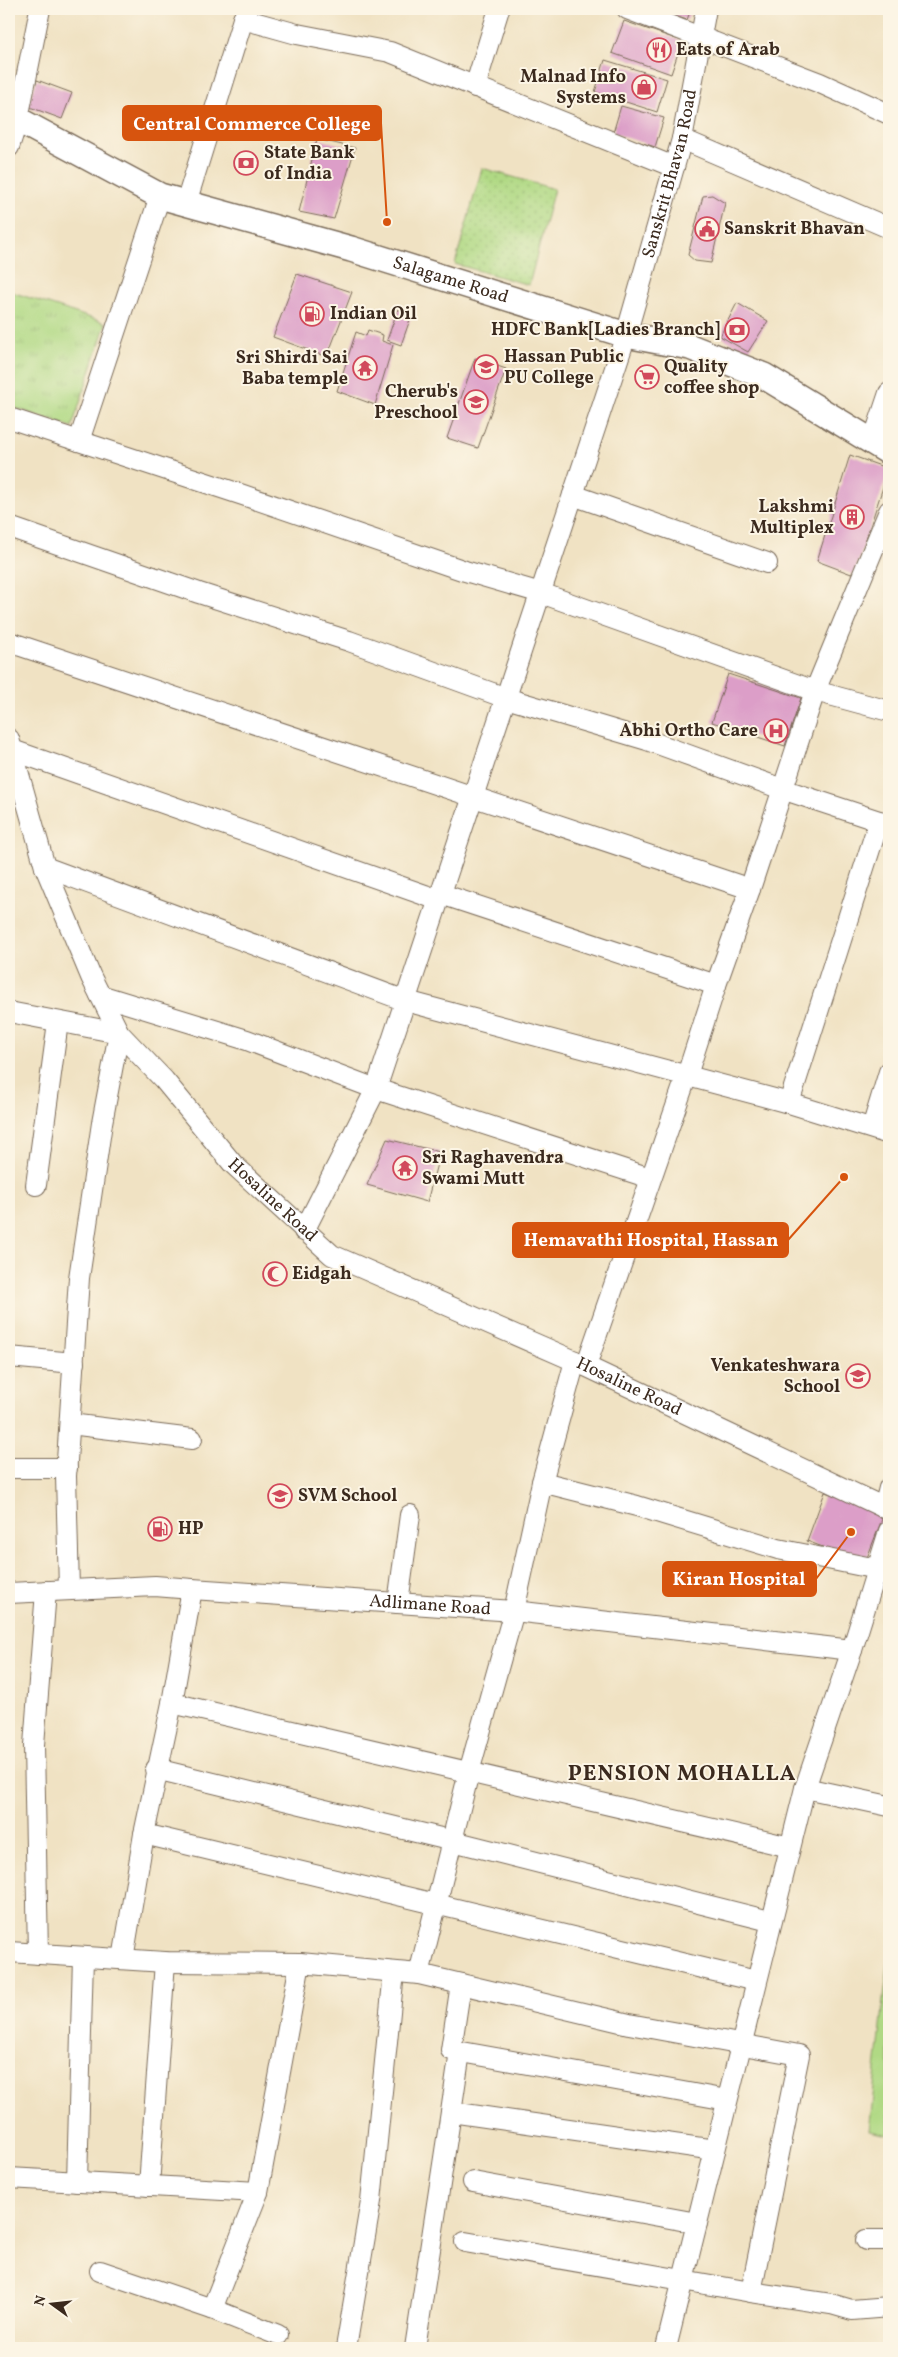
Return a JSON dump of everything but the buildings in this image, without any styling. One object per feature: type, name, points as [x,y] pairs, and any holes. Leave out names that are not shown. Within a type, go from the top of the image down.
[{"type":"main road","name":"Salagame Road","points":[[13,117],[160,196],[351,249],[626,335],[690,347],[764,376],[881,446]]},
{"type":"street","points":[[9,147],[13,117],[40,9]]},
{"type":"street","points":[[476,87],[499,9]]},
{"type":"street","points":[[627,9],[820,83],[889,114]]},
{"type":"street","name":"Sanskrit Bhavan Road","points":[[304,1231],[376,1089],[626,335],[682,139],[706,9]]},
{"type":"street","points":[[186,203],[246,14],[296,34],[390,52],[674,167]]},
{"type":"street","points":[[682,139],[889,228]]},
{"type":"street","points":[[79,441],[160,196]]},
{"type":"street","points":[[881,446],[889,394]]},
{"type":"street","points":[[9,418],[465,571],[541,593],[815,691],[889,711]]},
{"type":"street","points":[[573,495],[767,563]]},
{"type":"street","points":[[419,1974],[469,1772],[514,1611],[542,1482],[580,1363],[687,1075],[815,691],[889,511]]},
{"type":"street","points":[[9,527],[199,593],[349,641],[506,698],[647,740],[782,789],[884,822],[789,1103]]},
{"type":"street","points":[[9,642],[750,889]]},
{"type":"street","points":[[10,744],[440,897],[716,985]]},
{"type":"street","name":"Hosaline Road","points":[[10,744],[45,867],[100,995],[119,1033],[164,1080],[233,1164],[304,1231],[332,1255],[580,1363],[887,1509]]},
{"type":"street","points":[[45,867],[406,1001],[687,1075],[789,1103],[880,1131],[889,1072]]},
{"type":"street","points":[[100,995],[247,1040],[376,1089],[650,1178]]},
{"type":"street","points":[[9,1012],[119,1033],[102,1123],[80,1278],[67,1468],[69,1589]]},
{"type":"street","points":[[36,1186],[58,1022]]},
{"type":"street","points":[[9,1357],[74,1363]]},
{"type":"street","points":[[70,1424],[192,1439]]},
{"type":"street","points":[[9,1468],[67,1468]]},
{"type":"street","points":[[542,1482],[637,1506],[778,1549],[877,1569]]},
{"type":"street","points":[[887,1509],[889,1488]]},
{"type":"street","points":[[398,1603],[410,1515]]},
{"type":"street","points":[[666,2348],[770,1921],[805,1788],[852,1650],[889,1531]]},
{"type":"street","name":"Adlimane Road","points":[[9,1593],[155,1586],[192,1588],[514,1611],[852,1650]]},
{"type":"street","points":[[123,1960],[156,1769],[172,1703],[192,1588]]},
{"type":"street","points":[[38,1954],[34,1745],[46,1591]]},
{"type":"street","points":[[172,1703],[790,1847]]},
{"type":"street","points":[[156,1769],[770,1921]]},
{"type":"street","points":[[805,1788],[889,1806]]},
{"type":"street","points":[[144,1834],[756,1981]]},
{"type":"street","points":[[9,1952],[165,1962],[300,1964],[419,1974],[630,2024],[740,2046],[799,2055],[751,2292]]},
{"type":"street","points":[[77,2182],[83,1957]]},
{"type":"street","points":[[149,2186],[165,1962]]},
{"type":"street","points":[[212,2309],[258,2192],[300,1964]]},
{"type":"street","points":[[346,2348],[371,2201],[394,1972]]},
{"type":"street","points":[[461,1984],[451,2050],[727,2100]]},
{"type":"street","points":[[416,2348],[460,2052]]},
{"type":"street","points":[[451,2112],[714,2150]]},
{"type":"street","points":[[9,2178],[258,2192]]},
{"type":"street","points":[[473,2182],[697,2223]]},
{"type":"street","points":[[866,2240],[889,2240]]},
{"type":"street","points":[[465,2242],[683,2281],[831,2304],[852,2310],[889,2307]]},
{"type":"street","points":[[100,2271],[212,2309],[278,2335]]},
{"type":"green space","points":[[482,168],[554,189],[529,285],[455,264]]},
{"type":"green space","points":[[9,291],[106,323],[72,427],[9,406]]},
{"type":"green space","points":[[889,1955],[889,2135],[869,2131]]},
{"type":"place","name":"Eats of Arab","points":[[659,50]]},
{"type":"place","name":"Malnad Info Systems","points":[[644,87]]},
{"type":"place","name":"State Bank of India","points":[[246,163]]},
{"type":"place","name":"Central Commerce College","points":[[387,222]]},
{"type":"place","name":"Sanskrit Bhavan","points":[[707,229]]},
{"type":"place","name":"Indian Oil","points":[[312,314]]},
{"type":"place","name":"HDFC Bank[Ladies Branch]","points":[[737,330]]},
{"type":"place","name":"Hassan Public PU College","points":[[486,367]]},
{"type":"place","name":"Sri Shirdi Sai Baba temple","points":[[365,368]]},
{"type":"place","name":"Quality coffee shop","points":[[647,377]]},
{"type":"place","name":"Cherub's Preschool","points":[[476,402]]},
{"type":"place","name":"Lakshmi Multiplex","points":[[852,517]]},
{"type":"place","name":"Abhi Ortho Care","points":[[776,731]]},
{"type":"place","name":"Sri Raghavendra Swami Mutt","points":[[405,1168]]},
{"type":"place","name":"Hemavathi Hospital, Hassan","points":[[844,1177]]},
{"type":"place","name":"Eidgah","points":[[275,1274]]},
{"type":"place","name":"Venkateshwara School","points":[[858,1376]]},
{"type":"place","name":"SVM School","points":[[280,1496]]},
{"type":"place","name":"HP","points":[[160,1529]]},
{"type":"place","name":"Kiran Hospital","points":[[851,1532]]},
{"type":"district","name":"PENSION MOHALLA","points":[[682,1774]]}]
